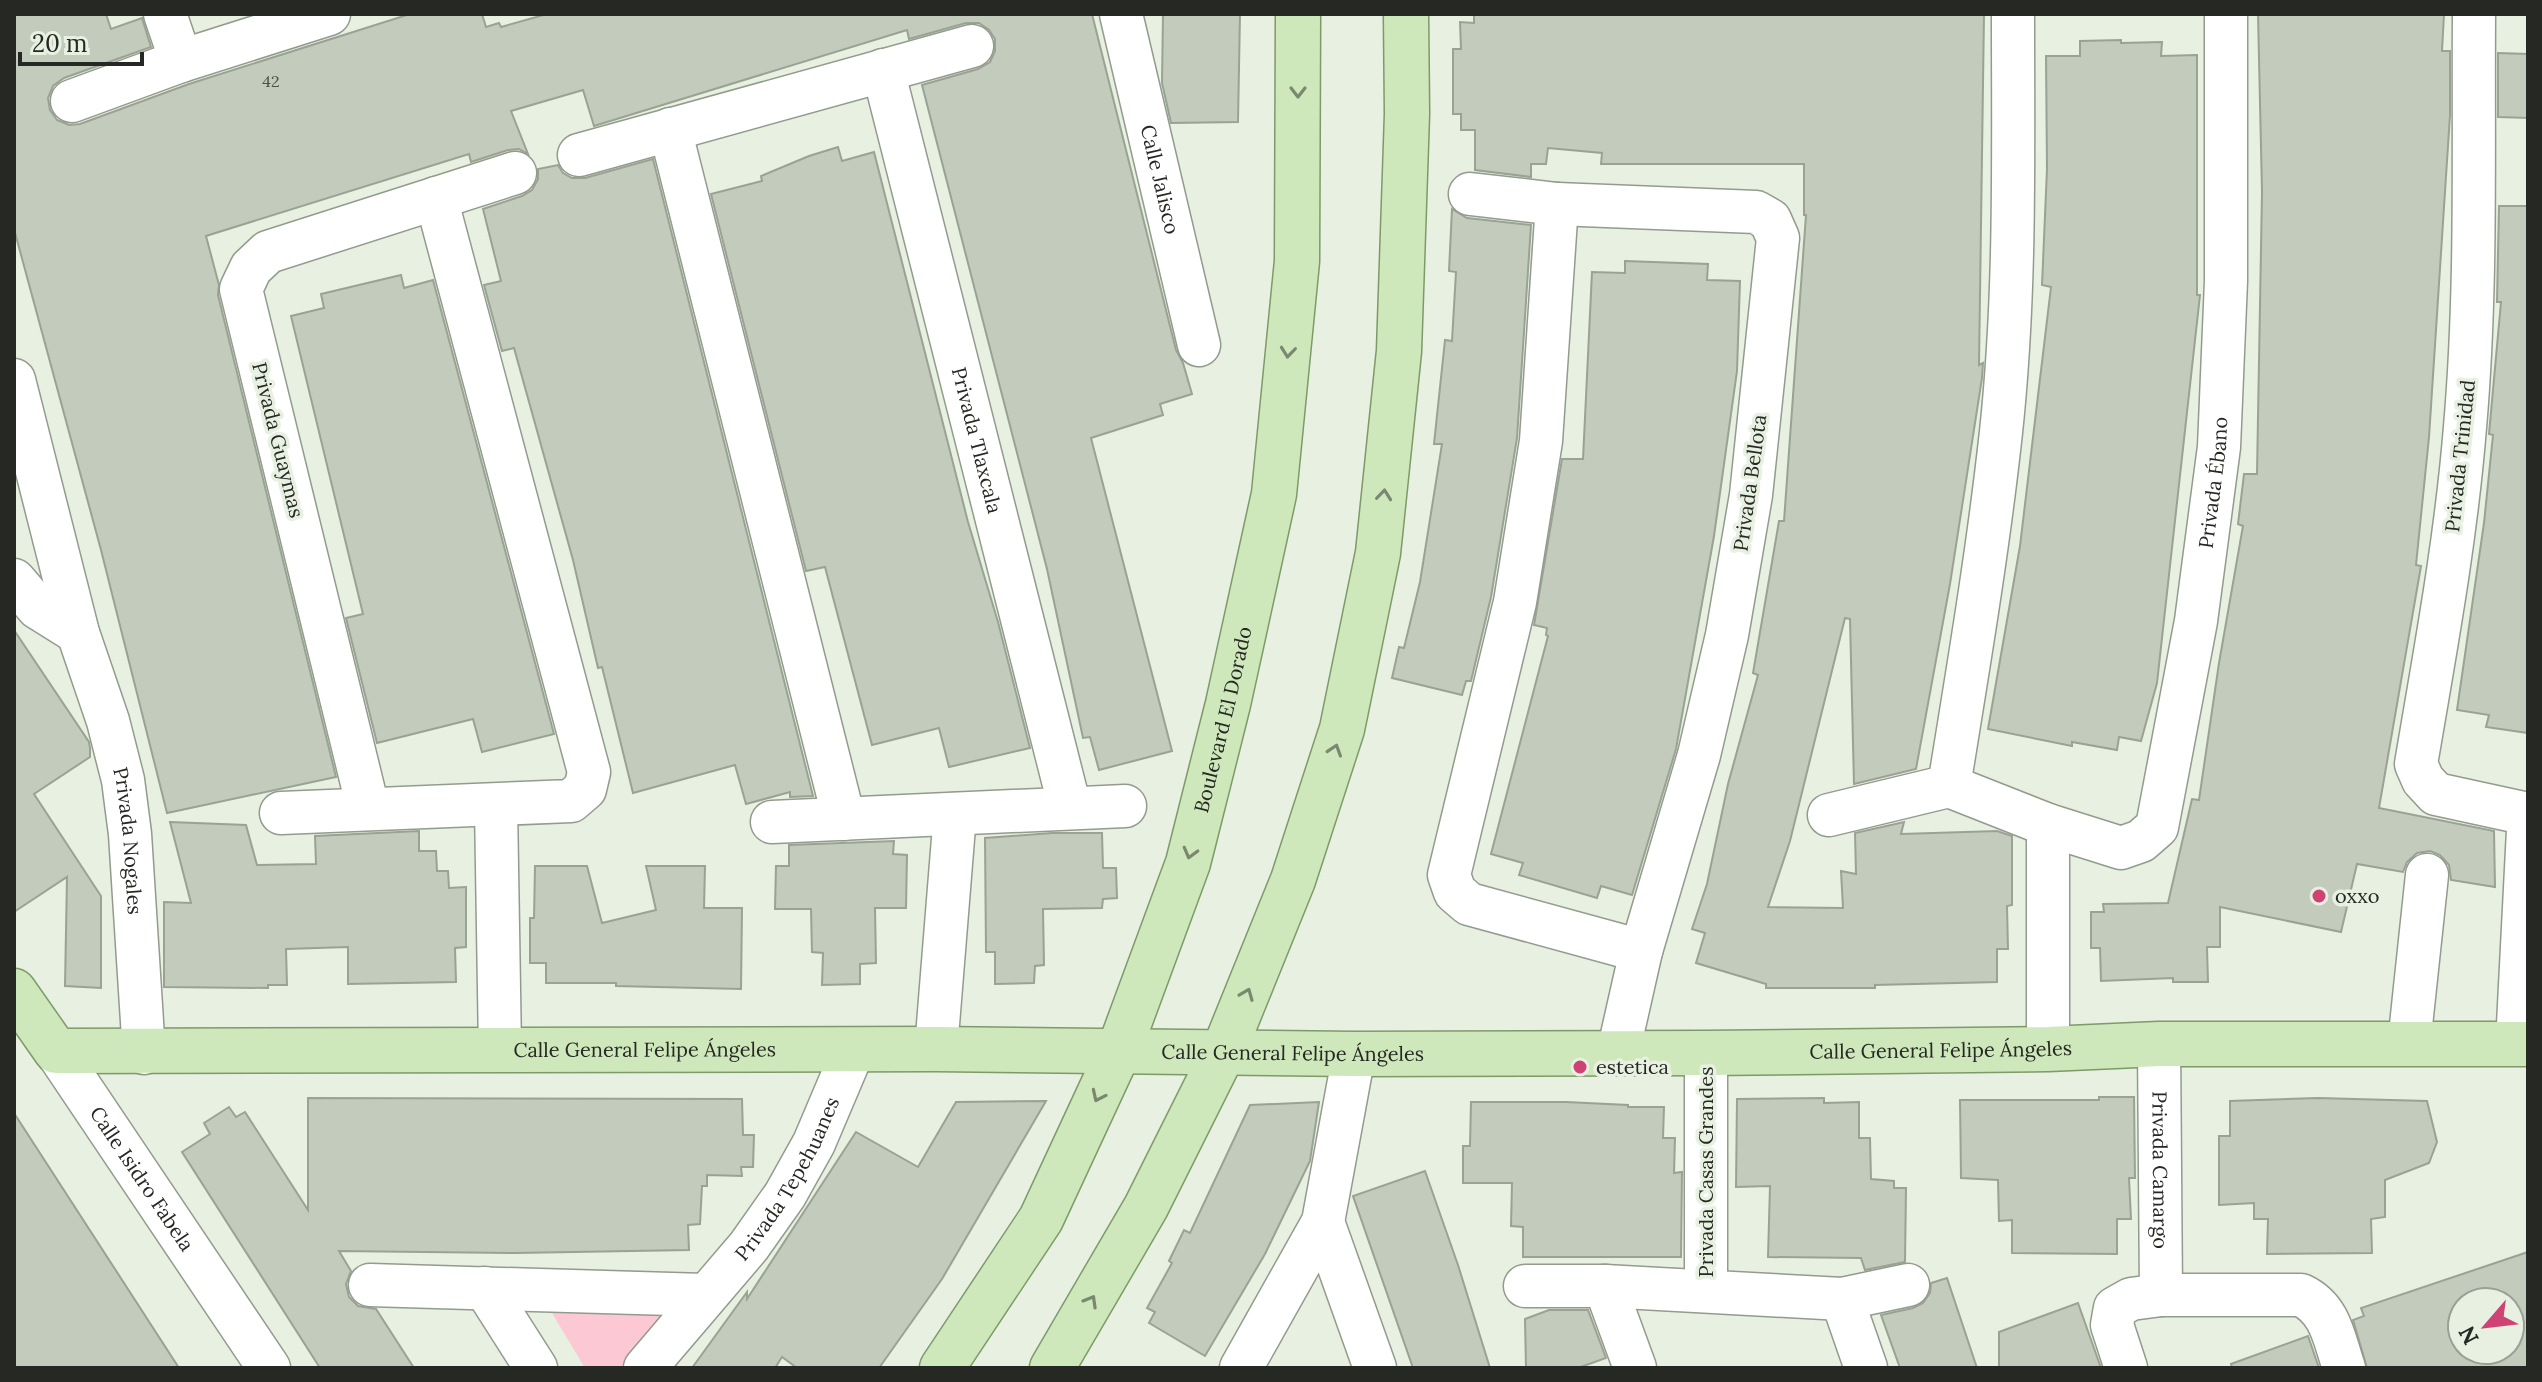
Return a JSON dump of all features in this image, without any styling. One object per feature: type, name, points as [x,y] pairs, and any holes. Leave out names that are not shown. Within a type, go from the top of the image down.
[{"type":"main road","name":"Boulevard El Dorado","points":[[942,1368],[1041,1219],[1118,1053],[1188,863],[1228,704],[1274,494],[1297,261],[1298,14]]},
{"type":"main road","points":[[1052,1368],[1146,1207],[1223,1053],[1293,880],[1342,729],[1378,553],[1399,351],[1407,114],[1406,14]]},
{"type":"main road","name":"Calle Isidro Fabela","points":[[14,991],[56,1051]]},
{"type":"main road","name":"Calle General Felipe Ángeles","points":[[56,1051],[936,1049],[1354,1054],[2048,1049],[2159,1044],[2523,1044]]},
{"type":"street","points":[[165,14],[181,61]]},
{"type":"street","points":[[72,101],[181,61],[329,14]]},
{"type":"street","name":"Calle Jalisco","points":[[1121,14],[1199,345]]},
{"type":"street","points":[[1829,815],[1949,786],[1980,593],[2001,430],[2013,259],[2013,14]]},
{"type":"street","name":"Privada Ébano","points":[[1949,786],[2048,825],[2121,848],[2141,841],[2157,827],[2196,621],[2219,447],[2226,281],[2226,14]]},
{"type":"street","name":"Privada Trinidad","points":[[2474,14],[2473,269],[2465,427],[2444,597],[2416,764],[2423,780],[2436,794],[2528,814]]},
{"type":"street","points":[[579,155],[972,46]]},
{"type":"street","name":"Privada Tlaxcala","points":[[883,70],[1070,808]]},
{"type":"street","points":[[670,129],[844,819]]},
{"type":"street","name":"Privada Guaymas","points":[[368,808],[241,289],[251,268],[268,252],[515,173]]},
{"type":"street","name":"Privada Bellota","points":[[1470,194],[1557,204],[1756,212],[1770,220],[1778,238],[1751,495],[1727,635],[1699,755],[1641,951],[1618,1053]]},
{"type":"street","points":[[281,813],[571,801],[585,789],[589,772],[436,198]]},
{"type":"street","points":[[1557,204],[1541,441],[1515,602],[1449,875],[1455,892],[1469,904],[1641,951]]},
{"type":"street","name":"Privada Nogales","points":[[14,380],[78,633],[108,721],[123,780],[130,834],[144,1053]]},
{"type":"street","points":[[14,580],[38,608],[78,633]]},
{"type":"street","points":[[496,806],[500,1050]]},
{"type":"street","points":[[772,822],[1125,806]]},
{"type":"street","points":[[936,1049],[955,814]]},
{"type":"street","points":[[2048,825],[2048,1049]]},
{"type":"street","points":[[2523,1044],[2528,830]]},
{"type":"street","points":[[2409,1044],[2427,875]]},
{"type":"street","name":"Privada Camargo","points":[[2159,1044],[2161,1295]]},
{"type":"street","name":"Calle Isidro Fabela","points":[[56,1051],[269,1368]]},
{"type":"street","name":"Privada Tepehuanes","points":[[645,1368],[749,1246],[785,1195],[814,1143],[853,1051]]},
{"type":"street","name":"Privada Casas Grandes","points":[[1706,1053],[1706,1290]]},
{"type":"street","points":[[1241,1368],[1323,1222],[1354,1054]]},
{"type":"street","points":[[1323,1222],[1375,1368]]},
{"type":"street","points":[[370,1285],[705,1295]]},
{"type":"street","name":"Privada Casas Grandes","points":[[1525,1286],[1706,1290],[1842,1299],[1908,1285]]},
{"type":"street","points":[[1605,1286],[1635,1368]]},
{"type":"street","points":[[485,1288],[536,1368]]},
{"type":"street","points":[[2126,1368],[2112,1325],[2115,1308],[2131,1299],[2161,1295],[2301,1295],[2317,1302],[2326,1316],[2344,1368]]},
{"type":"street","points":[[1842,1299],[1866,1368]]},
{"type":"shaded area","points":[[546,1303],[670,1312],[620,1368],[585,1368]]},
{"type":"building","points":[[14,14],[106,14],[111,29],[142,18],[151,47],[64,78],[53,86],[48,98],[50,110],[57,120],[69,125],[80,124],[189,84],[410,14],[482,14],[486,27],[499,23],[501,27],[547,14],[1092,14],[1176,350],[1192,394],[1160,404],[1163,415],[1091,438],[1172,751],[1099,770],[1090,737],[1083,738],[1047,569],[922,85],[978,69],[990,62],[995,51],[995,39],[979,23],[966,23],[909,39],[907,30],[594,126],[583,90],[511,111],[528,154],[519,149],[508,150],[471,162],[469,154],[206,236],[336,777],[167,813],[101,550],[14,229]]},
{"type":"building","points":[[1163,14],[1240,14],[1238,122],[1171,123],[1162,83]]},
{"type":"building","points":[[1474,14],[1984,14],[1979,365],[1983,363],[1982,378],[1950,584],[1916,769],[1854,784],[1850,619],[1845,618],[1790,841],[1768,907],[1843,908],[1841,871],[1856,874],[1855,833],[1904,822],[1901,834],[1997,831],[2012,836],[2012,905],[2007,906],[2008,949],[1997,949],[1997,982],[1875,985],[1875,988],[1766,988],[1766,984],[1696,963],[1705,933],[1692,929],[1707,884],[1728,784],[1758,675],[1753,673],[1779,521],[1784,521],[1806,215],[1804,164],[1601,164],[1602,153],[1548,148],[1546,164],[1531,164],[1531,177],[1475,170],[1475,130],[1461,130],[1461,114],[1453,114],[1453,49],[1461,49],[1460,22],[1474,23]]},
{"type":"building","points":[[2258,14],[2444,14],[2442,51],[2450,51],[2450,115],[2429,437],[2416,565],[2421,566],[2379,808],[2494,831],[2495,887],[2451,880],[2449,865],[2440,855],[2430,851],[2417,853],[2407,862],[2403,872],[2357,864],[2341,932],[2220,907],[2220,947],[2207,947],[2208,982],[2173,982],[2173,978],[2101,981],[2100,948],[2091,948],[2091,912],[2104,912],[2103,904],[2168,903],[2192,799],[2199,800],[2243,526],[2238,524],[2244,474],[2257,474],[2262,192]]},
{"type":"building","points":[[2121,40],[2121,43],[2162,42],[2161,56],[2197,55],[2197,295],[2200,295],[2157,683],[2141,741],[2119,737],[2117,750],[2072,742],[2072,746],[1988,729],[2020,546],[2051,287],[2042,285],[2047,169],[2046,56],[2080,56],[2080,41]]},
{"type":"building","points":[[2498,53],[2528,54],[2528,118],[2498,117]]},
{"type":"building","points":[[838,147],[842,161],[874,152],[968,522],[998,622],[1030,748],[949,767],[939,728],[872,745],[825,567],[806,571],[711,194],[762,181],[761,176]]},
{"type":"building","points":[[653,159],[813,796],[790,797],[790,792],[746,804],[735,765],[633,793],[602,667],[598,668],[573,560],[514,348],[502,351],[484,285],[501,281],[483,209],[532,190],[538,179],[538,169],[558,165],[563,173],[572,178],[585,178]]},
{"type":"building","points":[[2499,206],[2528,206],[2528,733],[2486,727],[2489,715],[2457,710],[2484,523],[2493,435],[2489,434],[2501,302],[2497,302]]},
{"type":"building","points":[[1452,209],[1467,218],[1531,225],[1517,438],[1491,597],[1471,681],[1466,681],[1462,695],[1392,678],[1399,647],[1404,648],[1420,582],[1442,444],[1434,444],[1445,340],[1452,341],[1456,272],[1449,271]]},
{"type":"building","points":[[1625,261],[1708,264],[1707,280],[1740,281],[1737,371],[1714,536],[1676,749],[1632,895],[1601,886],[1597,898],[1519,875],[1523,863],[1491,854],[1548,636],[1547,628],[1534,625],[1562,459],[1583,459],[1592,272],[1625,273]]},
{"type":"building","points":[[401,275],[404,288],[433,280],[554,734],[482,752],[473,719],[377,743],[346,618],[363,614],[291,316],[324,308],[321,294]]},
{"type":"building","points":[[14,630],[89,742],[90,757],[34,794],[101,896],[101,988],[65,986],[67,877],[14,912]]},
{"type":"building","points":[[170,822],[246,825],[257,865],[316,864],[315,836],[419,831],[419,851],[436,851],[437,871],[448,871],[449,888],[466,887],[466,947],[455,948],[456,982],[348,984],[348,947],[286,949],[287,985],[268,985],[268,988],[164,987],[164,902],[191,903]]},
{"type":"building","points":[[1102,833],[1103,868],[1116,868],[1117,898],[1103,899],[1102,908],[1043,909],[1044,965],[1035,966],[1034,983],[995,984],[995,952],[986,952],[985,838]]},
{"type":"building","points":[[894,841],[893,854],[907,855],[906,908],[875,908],[876,963],[860,964],[860,984],[822,985],[823,953],[812,952],[811,909],[775,909],[776,866],[789,866],[789,845]]},
{"type":"building","points":[[535,866],[587,866],[602,923],[656,910],[646,866],[705,866],[704,908],[742,908],[741,989],[546,983],[546,963],[530,963]]},
{"type":"building","points":[[2099,1097],[2134,1097],[2135,1178],[2129,1178],[2131,1219],[2117,1219],[2117,1254],[2012,1253],[2012,1220],[1999,1221],[1998,1180],[1961,1178],[1960,1100],[2099,1100]]},
{"type":"building","points":[[308,1098],[742,1099],[743,1135],[754,1135],[753,1167],[741,1167],[742,1176],[707,1175],[707,1186],[702,1186],[700,1224],[688,1225],[689,1250],[515,1253],[339,1251],[351,1271],[346,1284],[349,1297],[358,1306],[376,1309],[414,1368],[320,1368],[182,1152],[210,1134],[204,1123],[229,1107],[236,1117],[245,1112],[308,1210]]},
{"type":"building","points":[[1824,1098],[1824,1103],[1859,1102],[1859,1138],[1870,1138],[1871,1179],[1894,1181],[1894,1188],[1906,1188],[1905,1262],[1865,1270],[1861,1258],[1768,1257],[1770,1186],[1736,1187],[1737,1099]]},
{"type":"building","points":[[2318,1098],[2427,1101],[2437,1142],[2429,1163],[2385,1180],[2385,1217],[2371,1219],[2372,1253],[2267,1254],[2268,1219],[2254,1219],[2254,1203],[2219,1205],[2219,1136],[2230,1136],[2230,1101]]},
{"type":"building","points":[[1046,1101],[942,1279],[879,1368],[797,1368],[782,1357],[775,1368],[692,1368],[747,1292],[747,1299],[856,1132],[918,1167],[956,1102]]},
{"type":"building","points":[[1319,1102],[1310,1161],[1265,1254],[1205,1356],[1149,1323],[1155,1312],[1147,1308],[1172,1263],[1169,1261],[1184,1230],[1190,1233],[1250,1105]]},
{"type":"building","points":[[1471,1102],[1566,1102],[1664,1107],[1663,1138],[1675,1138],[1674,1173],[1682,1172],[1681,1257],[1523,1257],[1523,1227],[1511,1226],[1512,1183],[1463,1183],[1463,1146],[1470,1146]]},
{"type":"building","points":[[14,1113],[179,1368],[14,1368]]},
{"type":"building","points":[[1425,1171],[1490,1368],[1413,1368],[1353,1196]]},
{"type":"building","points":[[2528,1252],[2528,1368],[2367,1368],[2353,1320],[2364,1316],[2361,1308]]},
{"type":"building","points":[[1947,1278],[1977,1368],[1900,1368],[1881,1315],[1923,1303],[1930,1293],[1931,1283]]},
{"type":"building","points":[[2078,1303],[2101,1368],[1999,1368],[1999,1332]]},
{"type":"building","points":[[1549,1310],[1588,1310],[1606,1358],[1578,1368],[1526,1368],[1525,1319]]},
{"type":"building","points":[[2308,1336],[2319,1368],[2232,1368],[2231,1364]]},
{"type":"place","name":"oxxo","points":[[2319,896]]},
{"type":"place","name":"estetica","points":[[1580,1067]]}]
